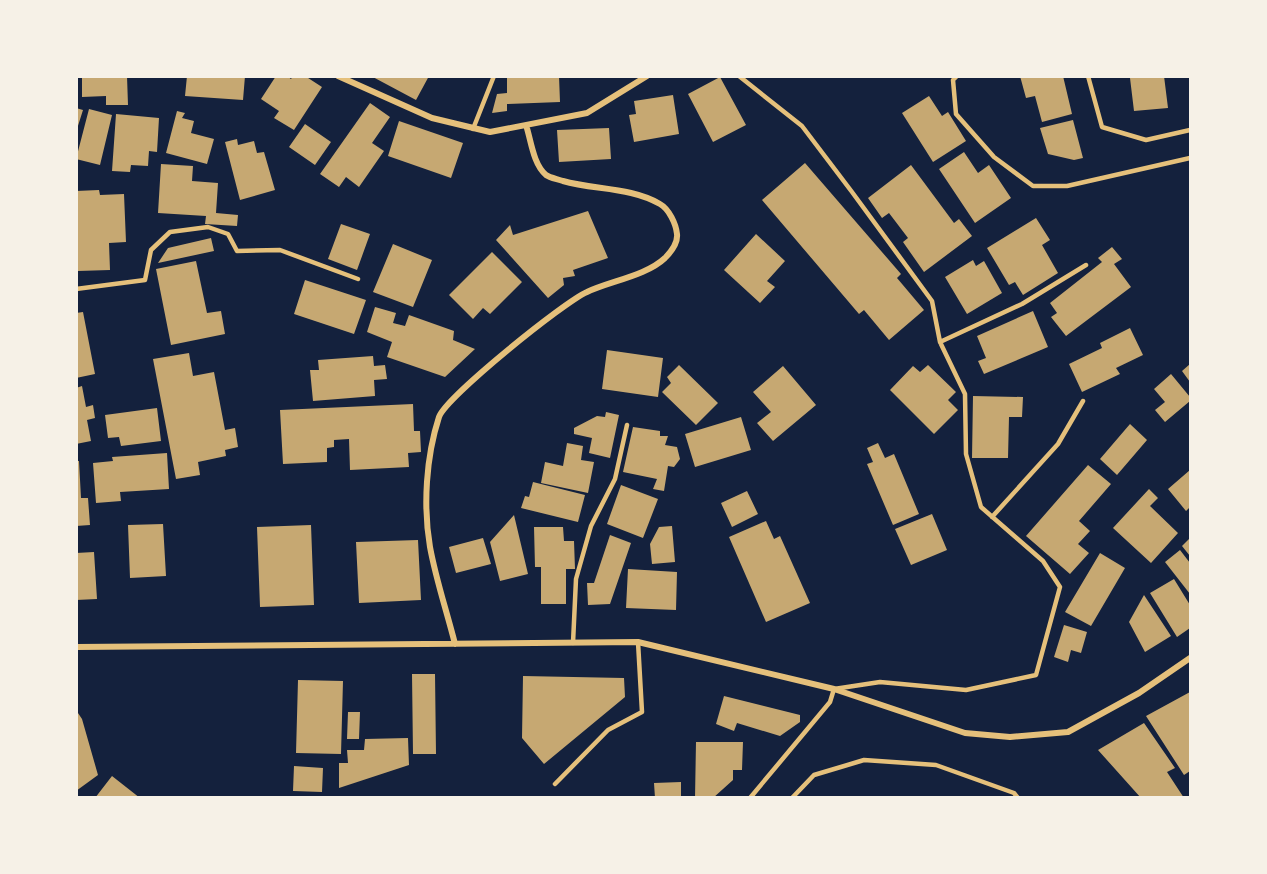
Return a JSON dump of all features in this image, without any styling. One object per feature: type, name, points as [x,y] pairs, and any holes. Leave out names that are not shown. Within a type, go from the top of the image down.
[{"type":"street","points":[[338,76],[432,118],[490,132],[587,113],[647,76]]},
{"type":"street","points":[[455,644],[430,547],[427,501],[430,456],[440,415],[464,388],[552,316],[585,292],[642,271],[664,259],[674,248],[678,236],[672,218],[662,204],[641,196],[570,183],[547,176],[536,161],[526,125]]},
{"type":"street","points":[[76,647],[638,642],[834,689],[964,733],[1010,737],[1068,732],[1139,693],[1191,658]]},
{"type":"lane","points":[[473,129],[494,76]]},
{"type":"lane","points":[[739,76],[802,126],[932,300],[940,342],[965,394],[966,454],[981,507],[1043,561],[1060,586],[1036,675],[966,690],[880,682],[834,689],[830,702],[750,798]]},
{"type":"lane","points":[[957,76],[953,80],[956,114],[994,157],[1033,186],[1067,186],[1191,158]]},
{"type":"lane","points":[[1089,76],[1102,127],[1146,140],[1191,130]]},
{"type":"lane","points":[[76,289],[145,280],[151,250],[170,232],[208,227],[228,234],[237,251],[280,250],[358,279]]},
{"type":"lane","points":[[940,342],[1022,304],[1086,265]]},
{"type":"lane","points":[[992,517],[1058,444],[1083,401]]},
{"type":"lane","points":[[573,642],[576,579],[591,526],[615,479],[627,425]]},
{"type":"lane","points":[[555,784],[608,730],[642,712],[638,642]]},
{"type":"lane","points":[[792,798],[814,775],[864,760],[936,765],[1014,793],[1018,798]]},
{"type":"building","points":[[82,76],[127,76],[128,105],[106,105],[106,96],[82,97]]},
{"type":"building","points":[[187,76],[245,76],[243,100],[185,96]]},
{"type":"building","points":[[276,76],[287,76],[291,79],[293,76],[305,76],[322,87],[294,130],[274,118],[279,111],[261,99]]},
{"type":"building","points":[[371,76],[429,76],[416,100]]},
{"type":"building","points":[[507,76],[559,76],[560,102],[507,104],[507,111],[492,113],[497,94],[507,93]]},
{"type":"building","points":[[1020,76],[1063,76],[1072,114],[1042,122],[1035,96],[1026,98]]},
{"type":"building","points":[[1164,76],[1168,108],[1134,111],[1130,78]]},
{"type":"building","points":[[720,77],[746,125],[713,142],[688,94]]},
{"type":"building","points":[[673,95],[679,134],[634,142],[629,115],[636,114],[634,101]]},
{"type":"building","points":[[929,96],[942,116],[948,112],[966,141],[933,162],[902,113]]},
{"type":"building","points":[[370,103],[390,117],[372,143],[384,151],[359,187],[346,177],[339,187],[320,174]]},
{"type":"building","points":[[76,108],[83,110],[77,129],[76,129]]},
{"type":"building","points":[[89,109],[112,115],[100,165],[76,159]]},
{"type":"building","points":[[177,111],[185,113],[182,118],[194,121],[191,133],[214,139],[207,164],[166,153]]},
{"type":"building","points":[[116,114],[159,118],[157,152],[149,151],[148,166],[131,165],[130,172],[112,171]]},
{"type":"building","points":[[1073,120],[1083,158],[1074,160],[1048,154],[1040,128]]},
{"type":"building","points":[[399,121],[463,143],[451,178],[388,156]]},
{"type":"building","points":[[305,124],[331,142],[315,165],[289,147]]},
{"type":"building","points":[[609,128],[611,159],[559,162],[557,130]]},
{"type":"building","points":[[237,139],[238,145],[254,141],[257,153],[264,152],[275,190],[240,200],[225,142]]},
{"type":"building","points":[[964,152],[978,173],[989,165],[1011,198],[975,223],[939,169]]},
{"type":"building","points":[[805,163],[901,274],[897,278],[924,310],[889,340],[864,310],[859,314],[762,200]]},
{"type":"building","points":[[161,164],[193,166],[192,181],[218,183],[216,213],[238,215],[237,226],[205,224],[206,216],[158,213]]},
{"type":"building","points":[[911,165],[954,223],[959,219],[972,236],[924,272],[903,242],[908,238],[889,213],[882,218],[868,198]]},
{"type":"building","points":[[99,190],[100,195],[124,194],[126,242],[109,243],[110,270],[78,271],[76,191]]},
{"type":"building","points":[[588,211],[608,258],[573,270],[575,276],[563,278],[564,285],[548,298],[496,240],[510,225],[513,235]]},
{"type":"building","points":[[1036,218],[1050,240],[1042,245],[1058,273],[1023,295],[1015,282],[1009,285],[987,248]]},
{"type":"building","points":[[341,224],[370,234],[357,270],[328,259]]},
{"type":"building","points":[[756,234],[785,261],[767,281],[775,287],[760,303],[724,270]]},
{"type":"building","points":[[211,238],[214,251],[158,263],[168,248]]},
{"type":"building","points":[[393,244],[432,260],[413,307],[373,292]]},
{"type":"building","points":[[1112,247],[1122,259],[1114,264],[1131,287],[1066,336],[1051,317],[1057,313],[1050,303],[1102,262],[1098,258]]},
{"type":"building","points":[[492,252],[522,282],[490,314],[483,308],[473,319],[449,295]]},
{"type":"building","points":[[973,260],[976,266],[984,261],[1002,293],[967,314],[945,277]]},
{"type":"building","points":[[196,261],[207,313],[221,311],[225,334],[171,345],[156,269]]},
{"type":"building","points":[[305,280],[366,300],[354,334],[294,314]]},
{"type":"building","points":[[375,307],[396,313],[393,323],[405,326],[409,315],[454,331],[453,340],[475,349],[445,377],[387,357],[392,342],[367,332]]},
{"type":"building","points":[[1033,311],[1048,347],[984,374],[978,361],[986,358],[977,336]]},
{"type":"building","points":[[83,312],[95,374],[76,378],[76,313]]},
{"type":"building","points":[[1130,328],[1143,355],[1116,368],[1120,374],[1082,392],[1069,364],[1102,348],[1100,343]]},
{"type":"building","points":[[607,350],[663,358],[658,397],[602,389]]},
{"type":"building","points":[[189,353],[193,376],[214,372],[225,430],[235,428],[238,447],[225,450],[226,456],[198,462],[200,475],[176,479],[153,359]]},
{"type":"building","points":[[373,356],[374,366],[385,365],[387,379],[374,380],[375,396],[313,401],[310,370],[319,370],[318,360]]},
{"type":"building","points":[[1190,364],[1190,382],[1182,371]]},
{"type":"building","points":[[679,365],[718,403],[696,425],[662,392],[671,383],[667,377]]},
{"type":"building","points":[[928,365],[956,392],[948,400],[958,410],[934,434],[890,390],[913,366],[920,372]]},
{"type":"building","points":[[783,366],[816,405],[773,441],[757,423],[771,412],[753,392]]},
{"type":"building","points":[[1171,374],[1190,397],[1190,401],[1165,422],[1155,410],[1165,402],[1154,389]]},
{"type":"building","points":[[82,386],[86,407],[93,405],[95,418],[87,420],[91,441],[76,444],[76,388]]},
{"type":"building","points":[[973,396],[1023,397],[1022,417],[1009,417],[1008,458],[972,458]]},
{"type":"building","points":[[413,404],[414,431],[420,431],[421,452],[408,453],[409,467],[350,470],[349,439],[334,440],[334,447],[327,448],[327,462],[283,464],[280,410]]},
{"type":"building","points":[[157,408],[161,441],[121,446],[119,437],[108,438],[105,415]]},
{"type":"building","points":[[606,412],[619,415],[610,458],[589,453],[592,438],[574,434],[574,428],[597,416],[605,417]]},
{"type":"building","points":[[741,417],[751,450],[695,467],[685,434]]},
{"type":"building","points":[[1130,424],[1147,440],[1117,475],[1100,459]]},
{"type":"building","points":[[633,427],[660,431],[660,436],[668,436],[665,445],[677,447],[680,459],[674,467],[668,466],[664,491],[653,489],[657,479],[623,472]]},
{"type":"building","points":[[567,443],[583,446],[581,460],[594,462],[588,493],[541,483],[545,462],[563,466]]},
{"type":"building","points":[[878,443],[885,458],[894,454],[919,514],[893,525],[867,464],[873,462],[867,448]]},
{"type":"building","points":[[167,453],[169,489],[120,492],[121,501],[96,503],[93,463],[113,461],[112,457]]},
{"type":"building","points":[[76,461],[79,461],[81,498],[88,498],[90,525],[76,526]]},
{"type":"building","points":[[1088,465],[1111,484],[1079,521],[1090,531],[1078,544],[1089,553],[1070,574],[1026,536]]},
{"type":"building","points":[[1190,470],[1190,507],[1186,511],[1168,489]]},
{"type":"building","points":[[533,482],[585,495],[578,522],[521,508],[525,496],[529,497]]},
{"type":"building","points":[[621,485],[658,499],[643,538],[607,524]]},
{"type":"building","points":[[1149,489],[1158,498],[1150,506],[1178,533],[1151,563],[1113,528]]},
{"type":"building","points":[[747,491],[758,514],[732,527],[721,503]]},
{"type":"building","points":[[932,514],[947,550],[911,565],[895,529]]},
{"type":"building","points":[[514,515],[528,574],[500,581],[490,542]]},
{"type":"building","points":[[766,521],[774,539],[780,536],[810,603],[766,622],[729,537]]},
{"type":"building","points":[[163,524],[166,576],[130,578],[128,525]]},
{"type":"building","points":[[311,525],[314,605],[260,607],[257,527]]},
{"type":"building","points":[[672,526],[675,562],[652,564],[650,544],[659,527]]},
{"type":"building","points":[[534,527],[563,527],[564,541],[574,541],[575,569],[566,569],[566,604],[541,604],[541,567],[535,567]]},
{"type":"building","points":[[610,535],[631,543],[610,604],[588,605],[587,583],[594,583]]},
{"type":"building","points":[[483,538],[491,564],[456,573],[449,547]]},
{"type":"building","points":[[1190,538],[1190,556],[1182,546]]},
{"type":"building","points":[[418,540],[421,600],[359,603],[356,542]]},
{"type":"building","points":[[1180,550],[1190,563],[1190,594],[1165,562]]},
{"type":"building","points":[[94,552],[97,599],[76,600],[76,553]]},
{"type":"building","points":[[1100,553],[1125,568],[1091,626],[1065,612]]},
{"type":"building","points":[[628,569],[677,572],[676,610],[626,608]]},
{"type":"building","points":[[1174,579],[1190,605],[1190,628],[1177,637],[1150,593]]},
{"type":"building","points":[[1144,595],[1171,636],[1145,652],[1129,622]]},
{"type":"building","points":[[1064,625],[1087,632],[1081,653],[1071,650],[1068,662],[1054,657]]},
{"type":"building","points":[[412,674],[435,674],[436,754],[413,754]]},
{"type":"building","points":[[523,676],[624,678],[625,697],[544,764],[522,738]]},
{"type":"building","points":[[298,680],[343,681],[341,754],[296,753]]},
{"type":"building","points":[[1190,692],[1190,771],[1184,775],[1146,716]]},
{"type":"building","points":[[724,696],[800,715],[800,722],[780,736],[737,723],[734,731],[716,724]]},
{"type":"building","points":[[76,710],[82,719],[98,775],[76,791]]},
{"type":"building","points":[[348,712],[360,712],[359,739],[347,739]]},
{"type":"building","points":[[1144,723],[1175,768],[1167,772],[1184,798],[1141,798],[1098,750]]},
{"type":"building","points":[[408,738],[409,765],[339,788],[339,763],[348,763],[347,750],[364,750],[365,739]]},
{"type":"building","points":[[696,742],[743,742],[742,770],[733,770],[733,780],[713,798],[695,798]]},
{"type":"building","points":[[294,766],[323,768],[322,792],[293,791]]},
{"type":"building","points":[[112,776],[140,798],[95,798]]},
{"type":"building","points":[[681,782],[681,798],[655,798],[654,783]]}]
